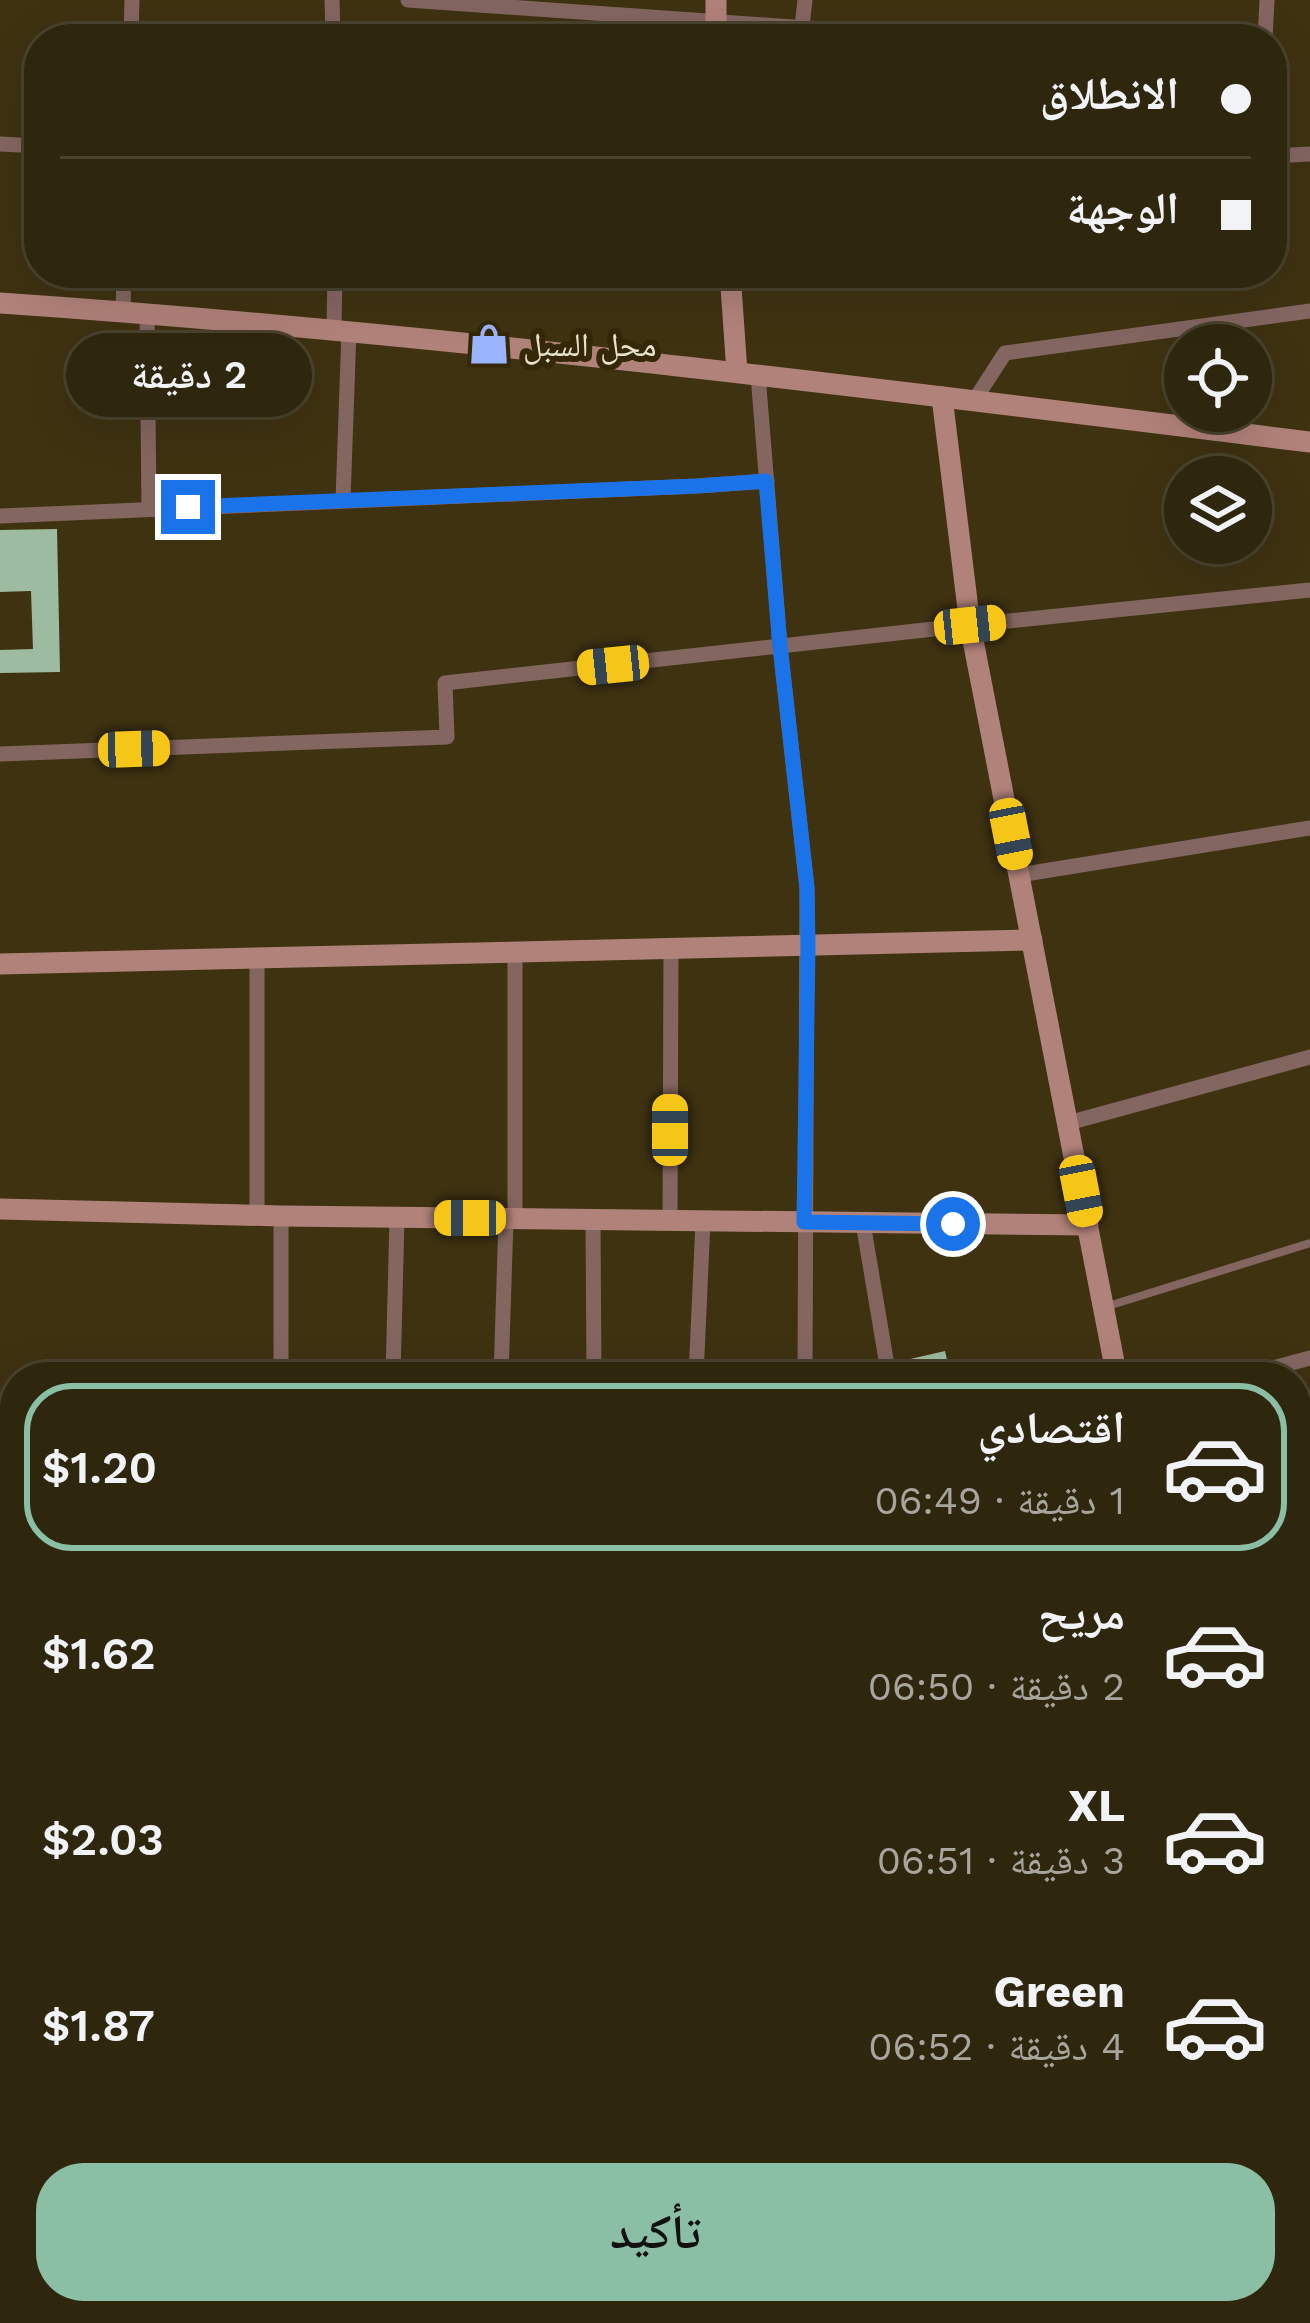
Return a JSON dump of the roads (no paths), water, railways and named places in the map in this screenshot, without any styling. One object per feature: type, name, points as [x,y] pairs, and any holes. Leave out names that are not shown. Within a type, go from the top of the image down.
[{"type":"street","points":[[408,0],[765,24]]},
{"type":"street","points":[[123,311],[124,288]]},
{"type":"street","points":[[337,288],[342,329],[343,500]]},
{"type":"street","points":[[733,288],[766,481],[807,888],[805,1362]]},
{"type":"street","points":[[0,303],[517,346],[1310,442]]},
{"type":"street","points":[[974,401],[1005,353],[1310,311]]},
{"type":"street","points":[[147,312],[149,509]]},
{"type":"street","points":[[941,397],[970,625],[1114,1362]]},
{"type":"street","points":[[0,516],[766,481]]},
{"type":"street","points":[[0,754],[448,737],[445,683],[1310,590]]},
{"type":"street","points":[[1019,875],[1310,828]]},
{"type":"street","points":[[0,964],[1032,940]]},
{"type":"street","points":[[670,948],[670,1221]]},
{"type":"street","points":[[501,1362],[510,1219],[515,952]]},
{"type":"street","points":[[257,958],[257,1216]]},
{"type":"street","points":[[1068,1123],[1310,1057]]},
{"type":"street","points":[[0,1209],[1088,1225]]},
{"type":"street","points":[[281,1216],[281,1362]]},
{"type":"street","points":[[393,1362],[398,1218]]},
{"type":"street","points":[[593,1220],[594,1362]]},
{"type":"street","points":[[697,1362],[703,1221]]},
{"type":"street","points":[[863,1223],[886,1362]]},
{"type":"lane","points":[[1104,1307],[1310,1243]]},
{"type":"place","name":"محل السبل","points":[[489,344]]}]
